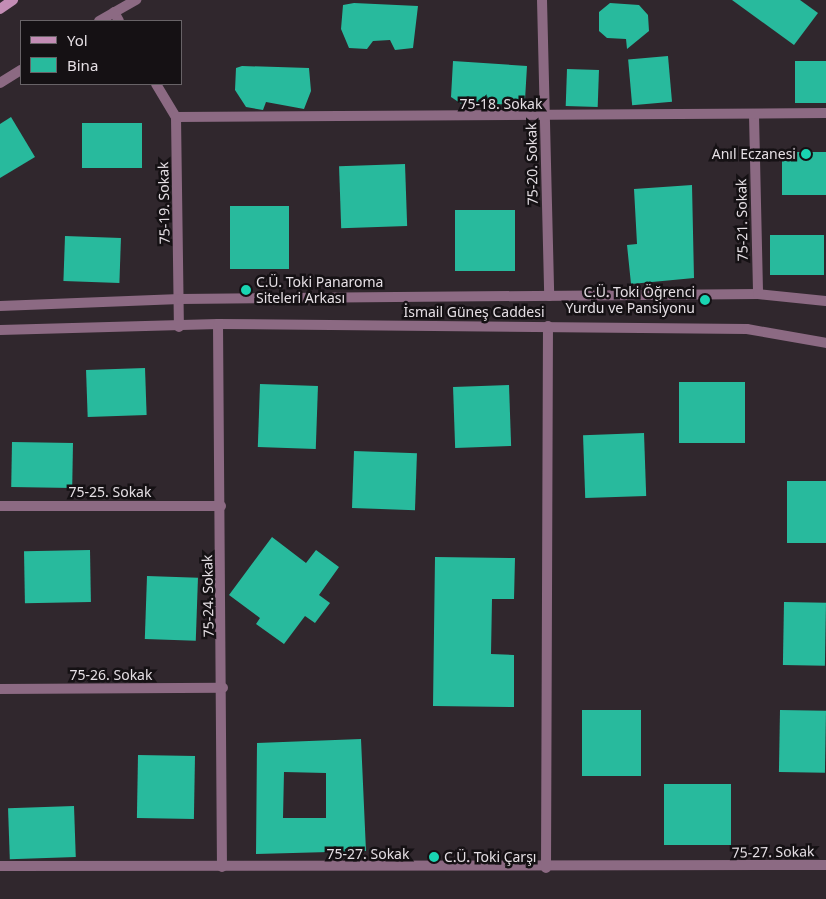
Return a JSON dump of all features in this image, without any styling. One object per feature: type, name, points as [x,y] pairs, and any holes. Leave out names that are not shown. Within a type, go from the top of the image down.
[{"type":"main road","points":[[0,9],[13,0]]},
{"type":"street","points":[[101,20],[136,0]]},
{"type":"street","name":"75-20. Sokak","points":[[542,0],[549,296]]},
{"type":"street","points":[[114,12],[119,20]]},
{"type":"street","points":[[0,83],[20,71]]},
{"type":"street","name":"75-19. Sokak","points":[[157,85],[176,117],[179,327]]},
{"type":"street","name":"75-18. Sokak","points":[[176,117],[545,118],[826,113]]},
{"type":"street","name":"75-21. Sokak","points":[[754,115],[758,294]]},
{"type":"street","name":"İsmail Güneş Caddesi","points":[[0,306],[180,299],[758,294],[826,301]]},
{"type":"street","name":"İsmail Güneş Caddesi","points":[[0,330],[179,327],[218,324],[746,329],[826,344]]},
{"type":"street","name":"75-24. Sokak","points":[[218,324],[223,688],[222,867]]},
{"type":"street","points":[[546,868],[548,326]]},
{"type":"street","name":"75-25. Sokak","points":[[0,506],[221,506]]},
{"type":"street","name":"75-26. Sokak","points":[[0,689],[223,688]]},
{"type":"street","name":"75-27. Sokak","points":[[0,866],[546,868],[826,865]]},
{"type":"building","points":[[732,0],[800,0],[818,13],[794,45]]},
{"type":"building","points":[[354,3],[418,6],[413,48],[395,50],[390,40],[373,41],[367,49],[349,48],[341,29],[343,5]]},
{"type":"building","points":[[610,3],[639,5],[648,15],[649,31],[627,49],[626,39],[607,38],[599,31],[599,12]]},
{"type":"building","points":[[668,56],[672,102],[632,105],[628,59]]},
{"type":"building","points":[[453,61],[527,66],[525,100],[517,107],[486,102],[463,105],[451,97]]},
{"type":"building","points":[[795,61],[826,61],[826,103],[795,103]]},
{"type":"building","points":[[242,66],[309,68],[311,91],[304,109],[266,102],[263,110],[246,107],[235,90],[236,68]]},
{"type":"building","points":[[567,69],[599,70],[598,107],[566,106]]},
{"type":"building","points":[[11,117],[35,157],[0,178],[0,124]]},
{"type":"building","points":[[82,123],[142,123],[142,168],[82,168]]},
{"type":"building","points":[[782,152],[826,152],[826,195],[782,195]]},
{"type":"building","points":[[405,164],[407,226],[341,228],[339,166]]},
{"type":"building","points":[[692,185],[694,278],[631,284],[627,245],[637,244],[634,189]]},
{"type":"building","points":[[230,206],[289,206],[289,269],[230,269]]},
{"type":"building","points":[[455,210],[515,210],[515,271],[455,271]]},
{"type":"building","points":[[770,235],[824,235],[824,275],[770,275]]},
{"type":"building","points":[[65,236],[121,238],[119,283],[63,281]]},
{"type":"building","points":[[145,368],[147,415],[88,417],[86,370]]},
{"type":"building","points":[[679,382],[745,382],[745,443],[679,443]]},
{"type":"building","points":[[260,384],[318,386],[316,449],[258,447]]},
{"type":"building","points":[[509,385],[511,446],[455,448],[453,387]]},
{"type":"building","points":[[644,433],[646,496],[585,498],[583,435]]},
{"type":"building","points":[[12,442],[73,443],[72,488],[11,487]]},
{"type":"building","points":[[354,451],[417,453],[415,510],[352,508]]},
{"type":"building","points":[[787,481],[826,481],[826,543],[787,543]]},
{"type":"building","points":[[272,537],[306,563],[316,550],[339,567],[319,595],[330,603],[315,623],[305,616],[284,644],[256,624],[260,618],[229,595]]},
{"type":"building","points":[[90,550],[91,602],[25,603],[24,551]]},
{"type":"building","points":[[435,557],[515,558],[514,599],[492,599],[491,654],[514,655],[514,707],[433,706]]},
{"type":"building","points":[[147,576],[198,578],[196,641],[145,639]]},
{"type":"building","points":[[784,602],[826,603],[825,666],[783,665]]},
{"type":"building","points":[[582,710],[641,710],[641,776],[582,776]]},
{"type":"building","points":[[780,710],[826,711],[825,773],[779,772]]},
{"type":"building","points":[[361,739],[366,851],[256,854],[257,743]],"holes":[[[284,772],[326,773],[326,818],[283,818]]]},
{"type":"building","points":[[138,755],[195,756],[194,819],[137,818]]},
{"type":"building","points":[[664,784],[731,784],[731,845],[664,845]]},
{"type":"building","points":[[74,806],[76,857],[10,859],[8,808]]},
{"type":"place","name":"Anıl Eczanesi","points":[[806,154]]},
{"type":"place","name":"C.Ü. Toki Panaroma Siteleri Arkası","points":[[246,290]]},
{"type":"place","name":"C.Ü. Toki Öğrenci Yurdu ve Pansiyonu","points":[[705,300]]},
{"type":"place","name":"C.Ü. Toki Çarşı","points":[[434,857]]}]
